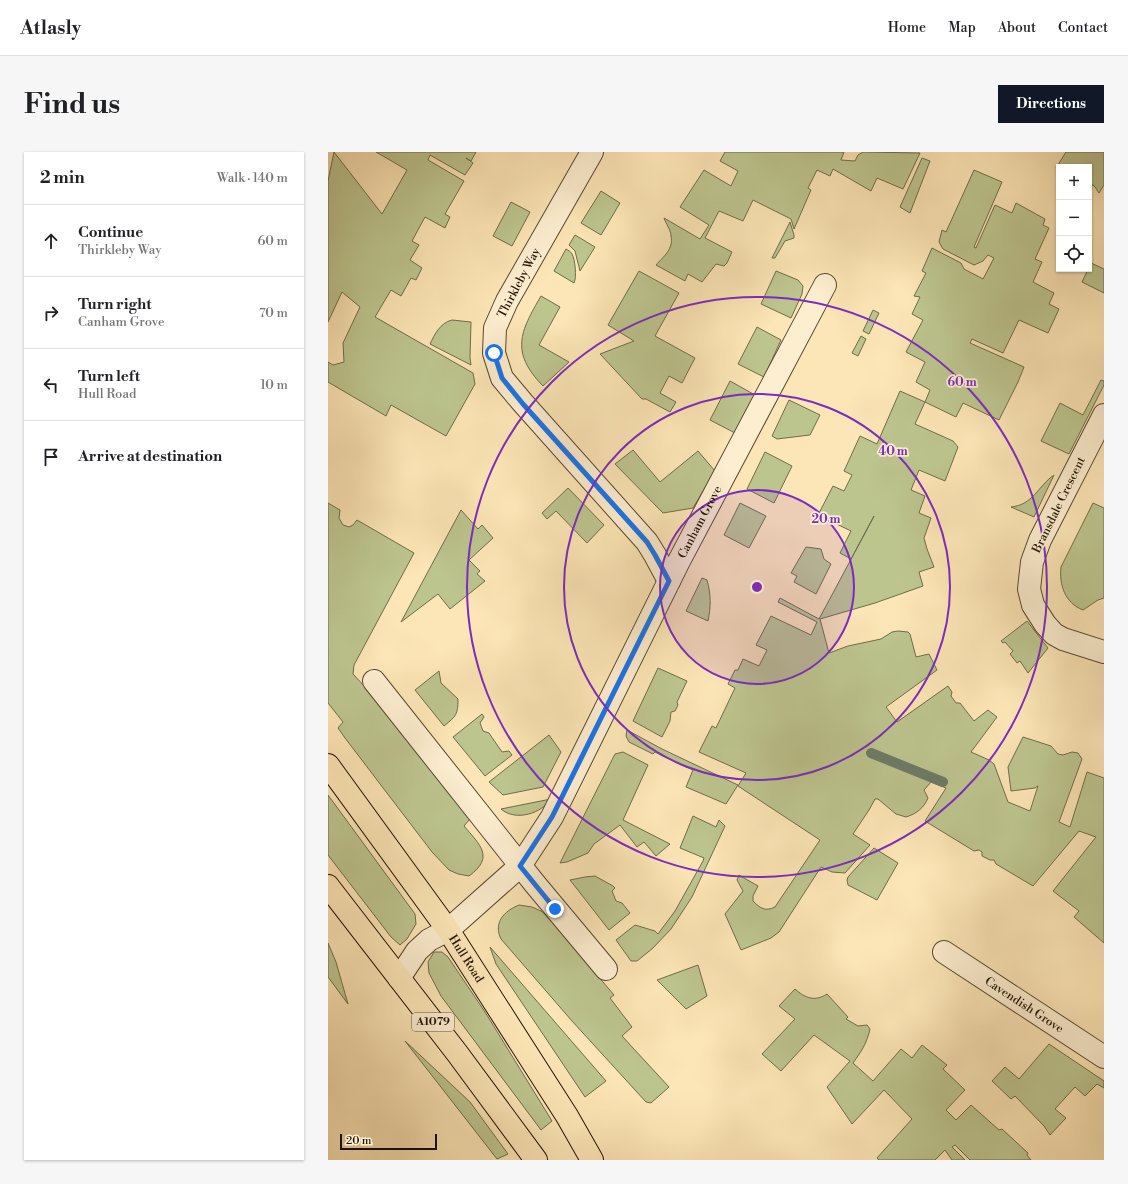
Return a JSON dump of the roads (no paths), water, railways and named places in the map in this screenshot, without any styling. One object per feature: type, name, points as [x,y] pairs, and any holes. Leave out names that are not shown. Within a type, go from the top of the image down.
[{"type":"main road","name":"Hull Road","points":[[328,765],[448,930],[567,1116],[592,1160]]},
{"type":"main road","name":"A1079","points":[[328,886],[457,1053],[536,1160]]},
{"type":"street","name":"Thirkleby Way","points":[[592,152],[508,301],[496,328],[494,353],[502,378],[523,404],[647,542],[669,581]]},
{"type":"street","name":"Canham Grove","points":[[399,978],[417,951],[429,940],[448,930],[520,866],[552,817],[669,581],[825,285]]},
{"type":"street","name":"Bransdale Crescent","points":[[1104,415],[1040,540],[1032,562],[1029,589],[1033,605],[1045,624],[1054,634],[1063,639],[1104,652]]},
{"type":"street","points":[[374,681],[520,866],[606,969]]},
{"type":"street","name":"Cavendish Grove","points":[[944,952],[1104,1057]]},
{"type":"waterway","points":[[871,753],[943,782]]}]
